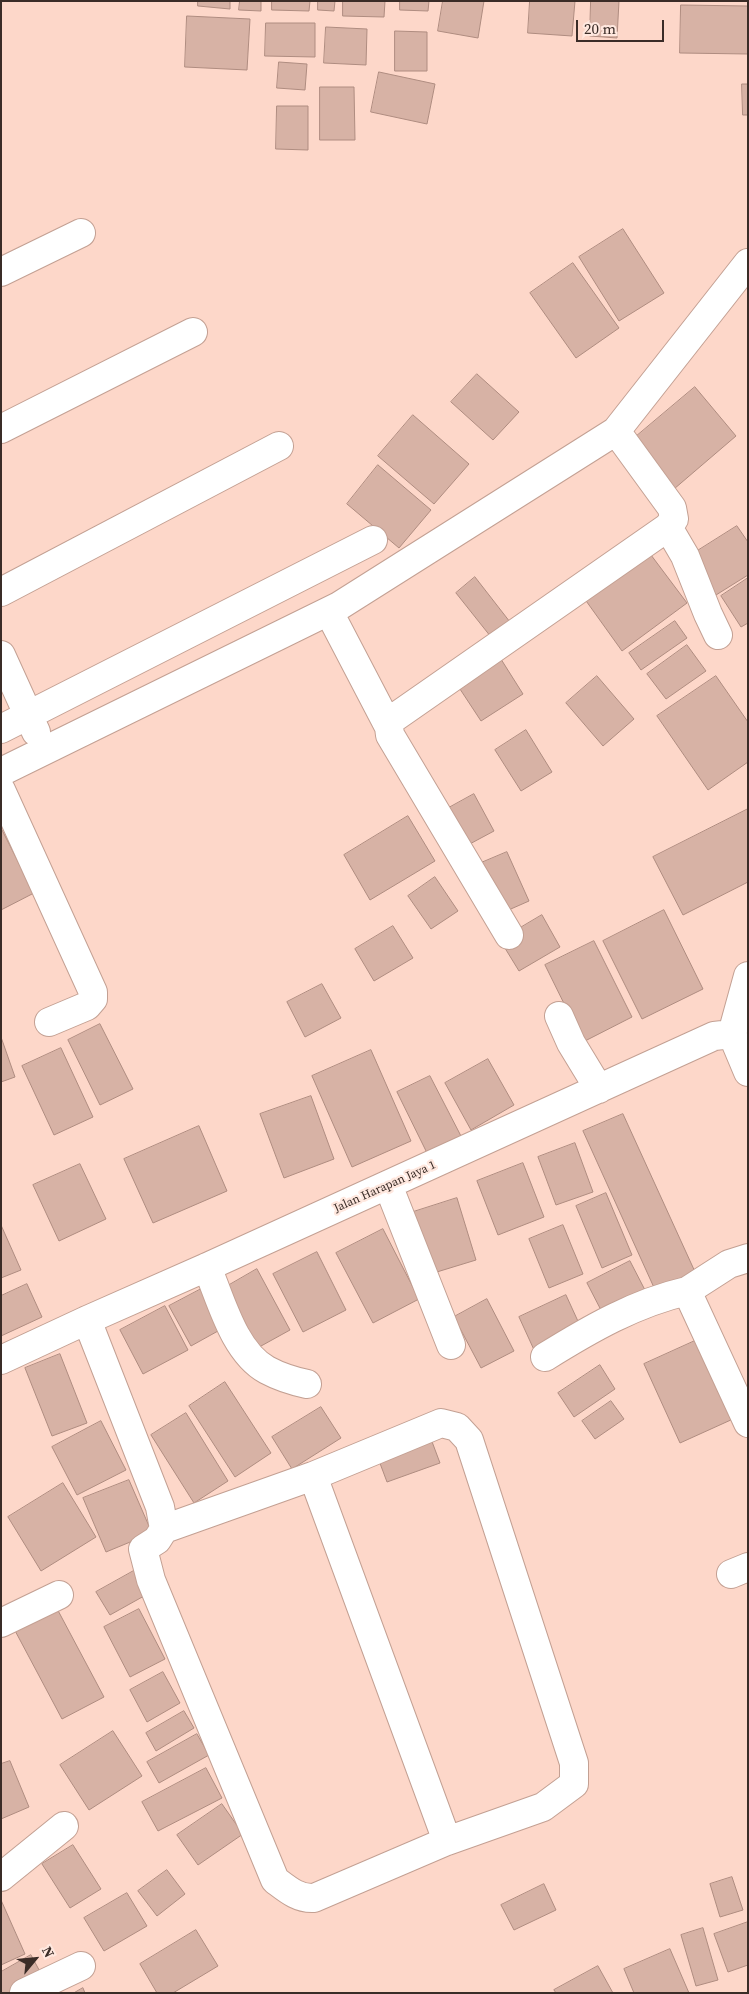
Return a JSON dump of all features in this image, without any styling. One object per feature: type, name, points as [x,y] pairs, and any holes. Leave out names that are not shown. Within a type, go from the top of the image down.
[{"type":"street","points":[[1,272],[81,233]]},
{"type":"street","points":[[1,772],[329,612],[616,431],[748,263]]},
{"type":"street","points":[[1,429],[193,332]]},
{"type":"street","points":[[389,727],[391,720],[668,527],[674,519],[672,508],[616,431]]},
{"type":"street","points":[[1,592],[279,446]]},
{"type":"street","points":[[668,527],[685,556],[718,635]]},
{"type":"street","points":[[1,729],[373,540]]},
{"type":"street","points":[[329,612],[389,727],[390,735],[509,935]]},
{"type":"street","points":[[1,655],[45,752]]},
{"type":"street","points":[[1,790],[93,992],[93,999],[88,1006],[49,1022]]},
{"type":"street","points":[[748,976],[732,1034],[748,1072]]},
{"type":"street","points":[[559,1016],[571,1043],[599,1089]]},
{"type":"street","name":"Jalan Harapan Jaya 1","points":[[1,1360],[714,1036],[732,1034]]},
{"type":"street","points":[[388,1185],[451,1345]]},
{"type":"street","points":[[545,1356],[614,1316],[662,1297],[687,1291],[729,1264],[748,1258]]},
{"type":"street","points":[[207,1267],[238,1341],[247,1354],[267,1370],[287,1379],[308,1384]]},
{"type":"street","points":[[687,1291],[748,1423]]},
{"type":"street","points":[[86,1320],[160,1507],[164,1529]]},
{"type":"street","points":[[441,1423],[457,1427],[469,1440],[574,1763],[574,1784],[543,1807],[447,1841],[314,1898],[304,1898],[275,1880],[151,1580],[142,1549],[157,1540],[164,1529],[312,1476],[441,1423]]},
{"type":"street","points":[[312,1476],[447,1841]]},
{"type":"street","points":[[1,1624],[59,1596]]},
{"type":"street","points":[[1,1877],[64,1826]]},
{"type":"street","points":[[24,1993],[81,1966]]},
{"type":"building","points":[[198,1],[230,1],[230,9],[198,6]]},
{"type":"building","points":[[240,1],[261,1],[261,11],[239,10]]},
{"type":"building","points":[[272,1],[310,1],[309,11],[272,10]]},
{"type":"building","points":[[318,1],[335,1],[334,11],[318,10]]},
{"type":"building","points":[[343,1],[385,1],[384,17],[343,16]]},
{"type":"building","points":[[400,1],[429,1],[428,11],[400,10]]},
{"type":"building","points":[[443,1],[484,1],[478,38],[438,31]]},
{"type":"building","points":[[530,1],[575,1],[572,36],[528,33]]},
{"type":"building","points":[[591,1],[619,1],[617,38],[590,36]]},
{"type":"building","points":[[681,5],[748,6],[748,54],[680,53]]},
{"type":"building","points":[[187,16],[250,19],[247,70],[185,67]]},
{"type":"building","points":[[266,23],[315,23],[315,57],[265,56]]},
{"type":"building","points":[[326,27],[367,29],[366,65],[324,63]]},
{"type":"building","points":[[395,31],[427,32],[427,71],[395,71]]},
{"type":"building","points":[[279,62],[307,64],[305,90],[277,88]]},
{"type":"building","points":[[379,72],[435,84],[427,124],[371,112]]},
{"type":"building","points":[[742,84],[748,84],[748,115],[743,115]]},
{"type":"building","points":[[320,87],[354,87],[355,140],[320,140]]},
{"type":"building","points":[[277,106],[308,106],[308,150],[276,149]]},
{"type":"building","points":[[623,229],[664,293],[619,321],[579,257]]},
{"type":"building","points":[[573,263],[619,328],[576,358],[530,293]]},
{"type":"building","points":[[477,374],[519,412],[493,440],[451,402]]},
{"type":"building","points":[[695,387],[736,436],[674,489],[632,440]]},
{"type":"building","points":[[413,415],[469,464],[434,504],[378,456]]},
{"type":"building","points":[[378,465],[431,510],[399,548],[347,504]]},
{"type":"building","points":[[737,526],[748,542],[748,575],[716,595],[691,555]]},
{"type":"building","points":[[648,551],[687,603],[622,651],[584,598]]},
{"type":"building","points":[[475,577],[510,622],[491,637],[456,593]]},
{"type":"building","points":[[748,578],[748,623],[741,627],[721,596]]},
{"type":"building","points":[[675,621],[687,638],[641,670],[629,653]]},
{"type":"building","points":[[687,645],[706,671],[666,699],[647,674]]},
{"type":"building","points":[[499,656],[523,694],[481,721],[456,683]]},
{"type":"building","points":[[597,676],[634,719],[603,746],[566,703]]},
{"type":"building","points":[[716,676],[748,722],[748,762],[708,790],[657,716]]},
{"type":"building","points":[[526,730],[552,772],[521,791],[495,750]]},
{"type":"building","points":[[474,794],[494,831],[466,846],[445,810]]},
{"type":"building","points":[[748,809],[748,882],[683,915],[653,857]]},
{"type":"building","points":[[408,816],[435,861],[370,900],[344,855]]},
{"type":"building","points":[[1,828],[34,893],[1,910]]},
{"type":"building","points":[[507,852],[529,901],[504,912],[481,863]]},
{"type":"building","points":[[435,877],[458,911],[431,929],[408,896]]},
{"type":"building","points":[[664,910],[703,989],[642,1019],[603,941]]},
{"type":"building","points":[[542,915],[560,947],[519,971],[500,940]]},
{"type":"building","points":[[393,926],[413,958],[374,981],[355,949]]},
{"type":"building","points":[[594,941],[632,1017],[583,1042],[545,965]]},
{"type":"building","points":[[322,984],[341,1018],[305,1037],[287,1002]]},
{"type":"building","points":[[100,1024],[133,1089],[100,1105],[68,1040]]},
{"type":"building","points":[[1,1037],[15,1077],[1,1082]]},
{"type":"building","points":[[61,1048],[93,1117],[54,1135],[22,1066]]},
{"type":"building","points":[[371,1050],[411,1141],[352,1167],[312,1076]]},
{"type":"building","points":[[488,1059],[514,1105],[471,1130],[445,1083]]},
{"type":"building","points":[[430,1076],[462,1138],[428,1155],[397,1092]]},
{"type":"building","points":[[311,1096],[334,1159],[284,1178],[260,1114]]},
{"type":"building","points":[[623,1114],[696,1274],[656,1292],[583,1131]]},
{"type":"building","points":[[199,1126],[227,1191],[153,1223],[124,1159]]},
{"type":"building","points":[[575,1143],[593,1192],[556,1205],[538,1157]]},
{"type":"building","points":[[523,1163],[544,1217],[498,1235],[477,1181]]},
{"type":"building","points":[[80,1164],[106,1219],[59,1241],[33,1185]]},
{"type":"building","points":[[606,1193],[632,1255],[602,1268],[576,1206]]},
{"type":"building","points":[[457,1198],[476,1260],[427,1275],[407,1214]]},
{"type":"building","points":[[1,1225],[21,1270],[1,1278]]},
{"type":"building","points":[[563,1225],[583,1274],[549,1288],[529,1239]]},
{"type":"building","points":[[383,1229],[419,1299],[373,1323],[336,1253]]},
{"type":"building","points":[[317,1252],[346,1310],[303,1332],[273,1274]]},
{"type":"building","points":[[630,1261],[646,1292],[603,1314],[587,1283]]},
{"type":"building","points":[[257,1269],[290,1330],[252,1351],[219,1291]]},
{"type":"building","points":[[27,1284],[42,1317],[1,1336],[1,1296]]},
{"type":"building","points":[[205,1287],[227,1326],[191,1346],[169,1306]]},
{"type":"building","points":[[566,1295],[582,1330],[535,1352],[519,1317]]},
{"type":"building","points":[[487,1299],[514,1351],[481,1368],[454,1317]]},
{"type":"building","points":[[165,1306],[188,1350],[143,1374],[120,1330]]},
{"type":"building","points":[[697,1340],[733,1419],[680,1443],[644,1364]]},
{"type":"building","points":[[60,1354],[87,1423],[52,1436],[25,1368]]},
{"type":"building","points":[[600,1365],[615,1389],[574,1417],[558,1393]]},
{"type":"building","points":[[225,1382],[271,1453],[235,1477],[189,1406]]},
{"type":"building","points":[[611,1401],[624,1419],[595,1439],[582,1421]]},
{"type":"building","points":[[321,1407],[341,1438],[292,1469],[272,1437]]},
{"type":"building","points":[[186,1413],[228,1481],[194,1503],[151,1435]]},
{"type":"building","points":[[101,1421],[126,1470],[77,1495],[52,1447]]},
{"type":"building","points":[[431,1439],[440,1463],[387,1482],[378,1458]]},
{"type":"building","points":[[129,1480],[152,1533],[106,1552],[83,1498]]},
{"type":"building","points":[[63,1483],[96,1537],[41,1571],[8,1517]]},
{"type":"building","points":[[139,1568],[153,1591],[110,1615],[96,1592]]},
{"type":"building","points":[[54,1603],[104,1697],[62,1719],[12,1625]]},
{"type":"building","points":[[139,1609],[165,1659],[130,1677],[104,1627]]},
{"type":"building","points":[[163,1672],[180,1703],[147,1722],[130,1690]]},
{"type":"building","points":[[184,1711],[194,1728],[156,1751],[146,1733]]},
{"type":"building","points":[[113,1731],[142,1776],[89,1810],[60,1765]]},
{"type":"building","points":[[197,1734],[209,1755],[159,1783],[147,1762]]},
{"type":"building","points":[[10,1761],[29,1807],[1,1819],[1,1764]]},
{"type":"building","points":[[206,1768],[222,1798],[158,1831],[142,1802]]},
{"type":"building","points":[[222,1804],[243,1834],[198,1865],[177,1835]]},
{"type":"building","points":[[73,1845],[101,1889],[70,1908],[42,1864]]},
{"type":"building","points":[[167,1870],[185,1894],[157,1916],[138,1891]]},
{"type":"building","points":[[732,1877],[743,1910],[720,1917],[710,1884]]},
{"type":"building","points":[[544,1884],[556,1910],[514,1930],[501,1905]]},
{"type":"building","points":[[127,1893],[147,1926],[104,1951],[84,1918]]},
{"type":"building","points":[[1,1900],[25,1954],[1,1965]]},
{"type":"building","points":[[748,1922],[748,1965],[728,1972],[714,1934]]},
{"type":"building","points":[[703,1928],[718,1980],[696,1986],[681,1935]]},
{"type":"building","points":[[196,1930],[218,1966],[173,1993],[157,1993],[140,1964]]},
{"type":"building","points":[[670,1949],[689,1993],[634,1993],[624,1969]]},
{"type":"building","points":[[31,1955],[44,1979],[20,1993],[1,1993],[1,1972]]},
{"type":"building","points":[[598,1966],[613,1993],[556,1993],[554,1990]]},
{"type":"building","points":[[83,1988],[85,1993],[74,1993]]}]
